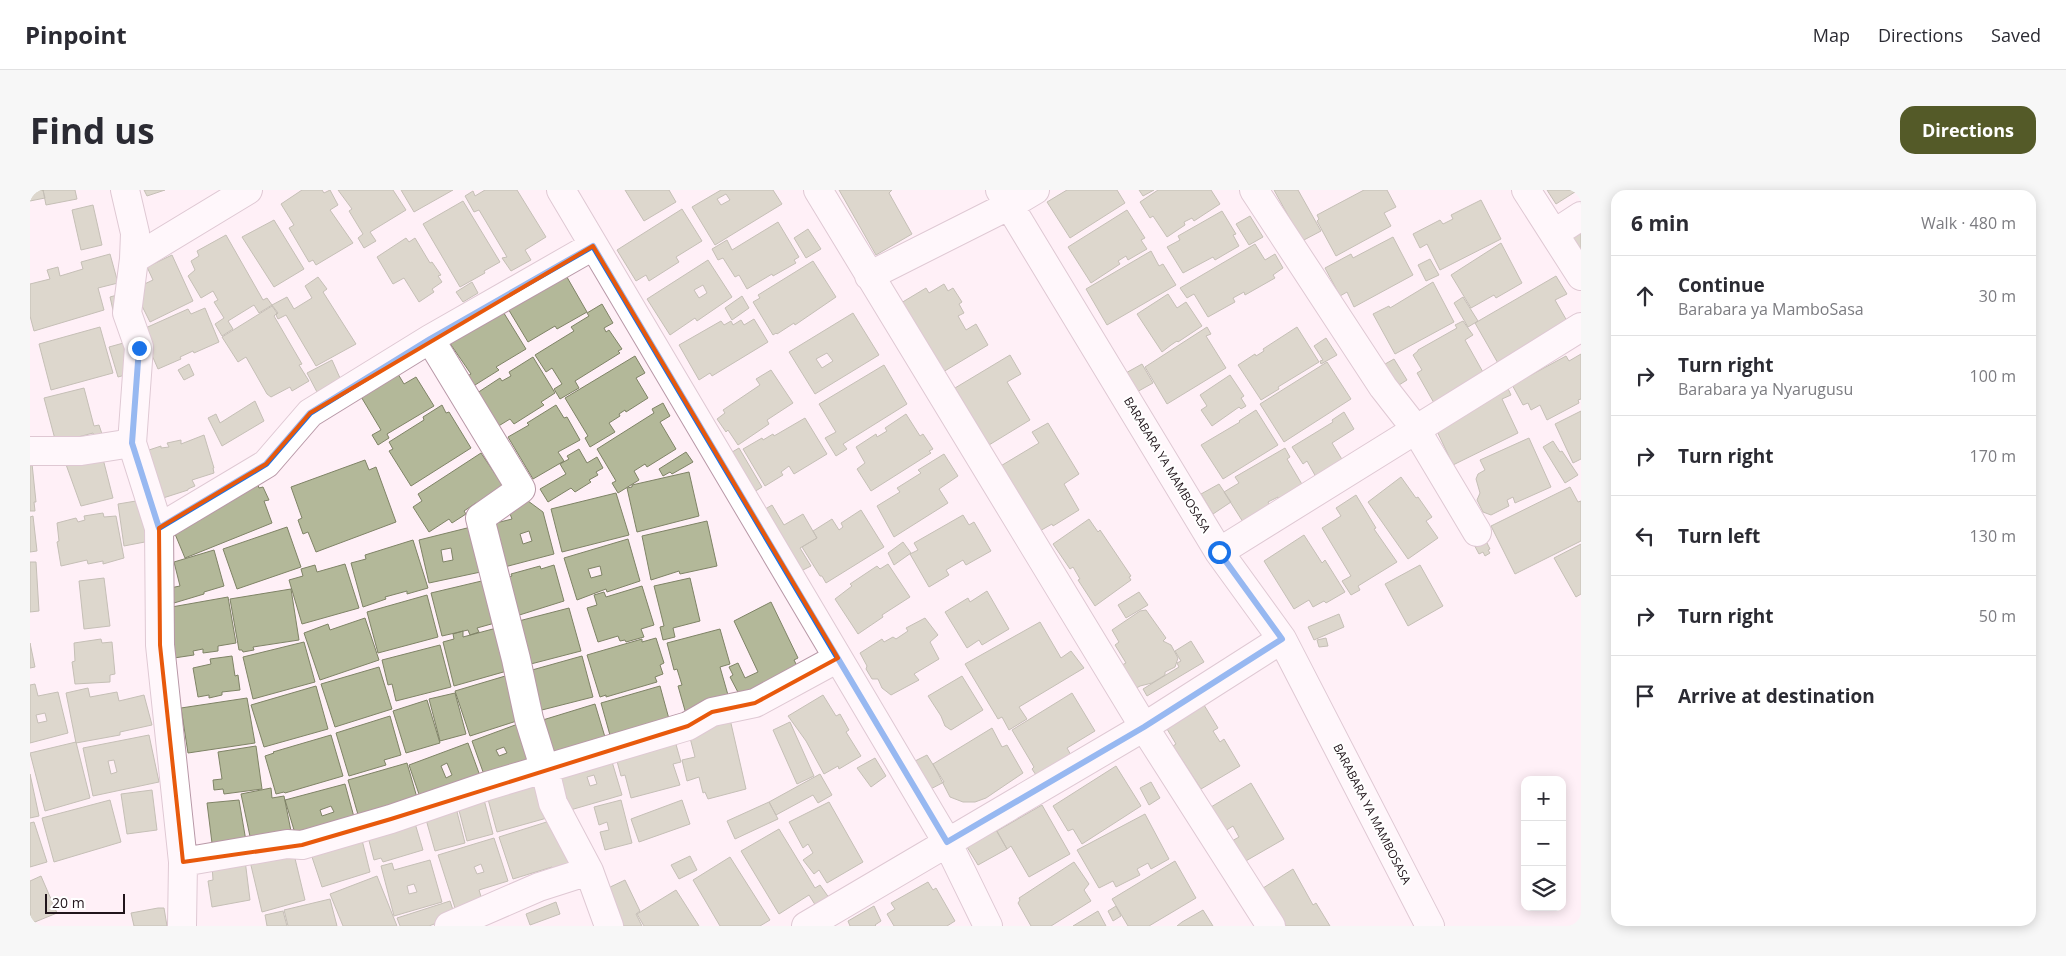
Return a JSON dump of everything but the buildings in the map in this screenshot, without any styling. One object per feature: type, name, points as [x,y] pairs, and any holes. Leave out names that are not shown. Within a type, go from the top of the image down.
[{"type":"street","points":[[125,190],[136,233],[127,313],[139,348],[132,443],[159,528],[160,645],[183,862],[182,926]]},
{"type":"street","points":[[134,259],[248,190]]},
{"type":"street","points":[[561,190],[947,842],[988,926]]},
{"type":"street","points":[[818,190],[1144,727],[1271,926]]},
{"type":"street","points":[[869,276],[1005,198],[1035,190]]},
{"type":"street","points":[[1254,190],[1383,387],[1415,428],[1477,532]]},
{"type":"street","points":[[1526,190],[1581,276]]},
{"type":"street","name":"BARABARA YA MAMBOSASA","points":[[1005,198],[1219,552],[1282,639],[1430,926]]},
{"type":"street","points":[[1555,233],[1581,216]]},
{"type":"street","points":[[159,528],[266,464],[310,413],[430,339],[593,246]]},
{"type":"street","points":[[1219,552],[1371,458],[1415,428],[1581,327]]},
{"type":"street","points":[[430,339],[521,489],[480,518],[516,659],[529,719],[545,770],[553,804],[589,871],[609,926]]},
{"type":"street","points":[[30,451],[81,451],[132,443]]},
{"type":"street","points":[[806,926],[1144,727],[1282,639]]},
{"type":"street","points":[[183,862],[287,844],[302,846],[391,819],[487,786],[688,726],[712,712],[755,703],[838,658]]},
{"type":"street","points":[[449,926],[539,887],[589,871]]},
{"type":"highlighted area","points":[[593,246],[838,658],[755,703],[712,712],[688,726],[391,819],[302,845],[183,862],[160,645],[159,528],[266,464],[310,413]]},
{"type":"route","points":[[139,348],[132,443],[159,528],[266,464],[310,413],[430,339],[593,246],[947,842],[1144,727],[1282,639],[1219,552]]}]
